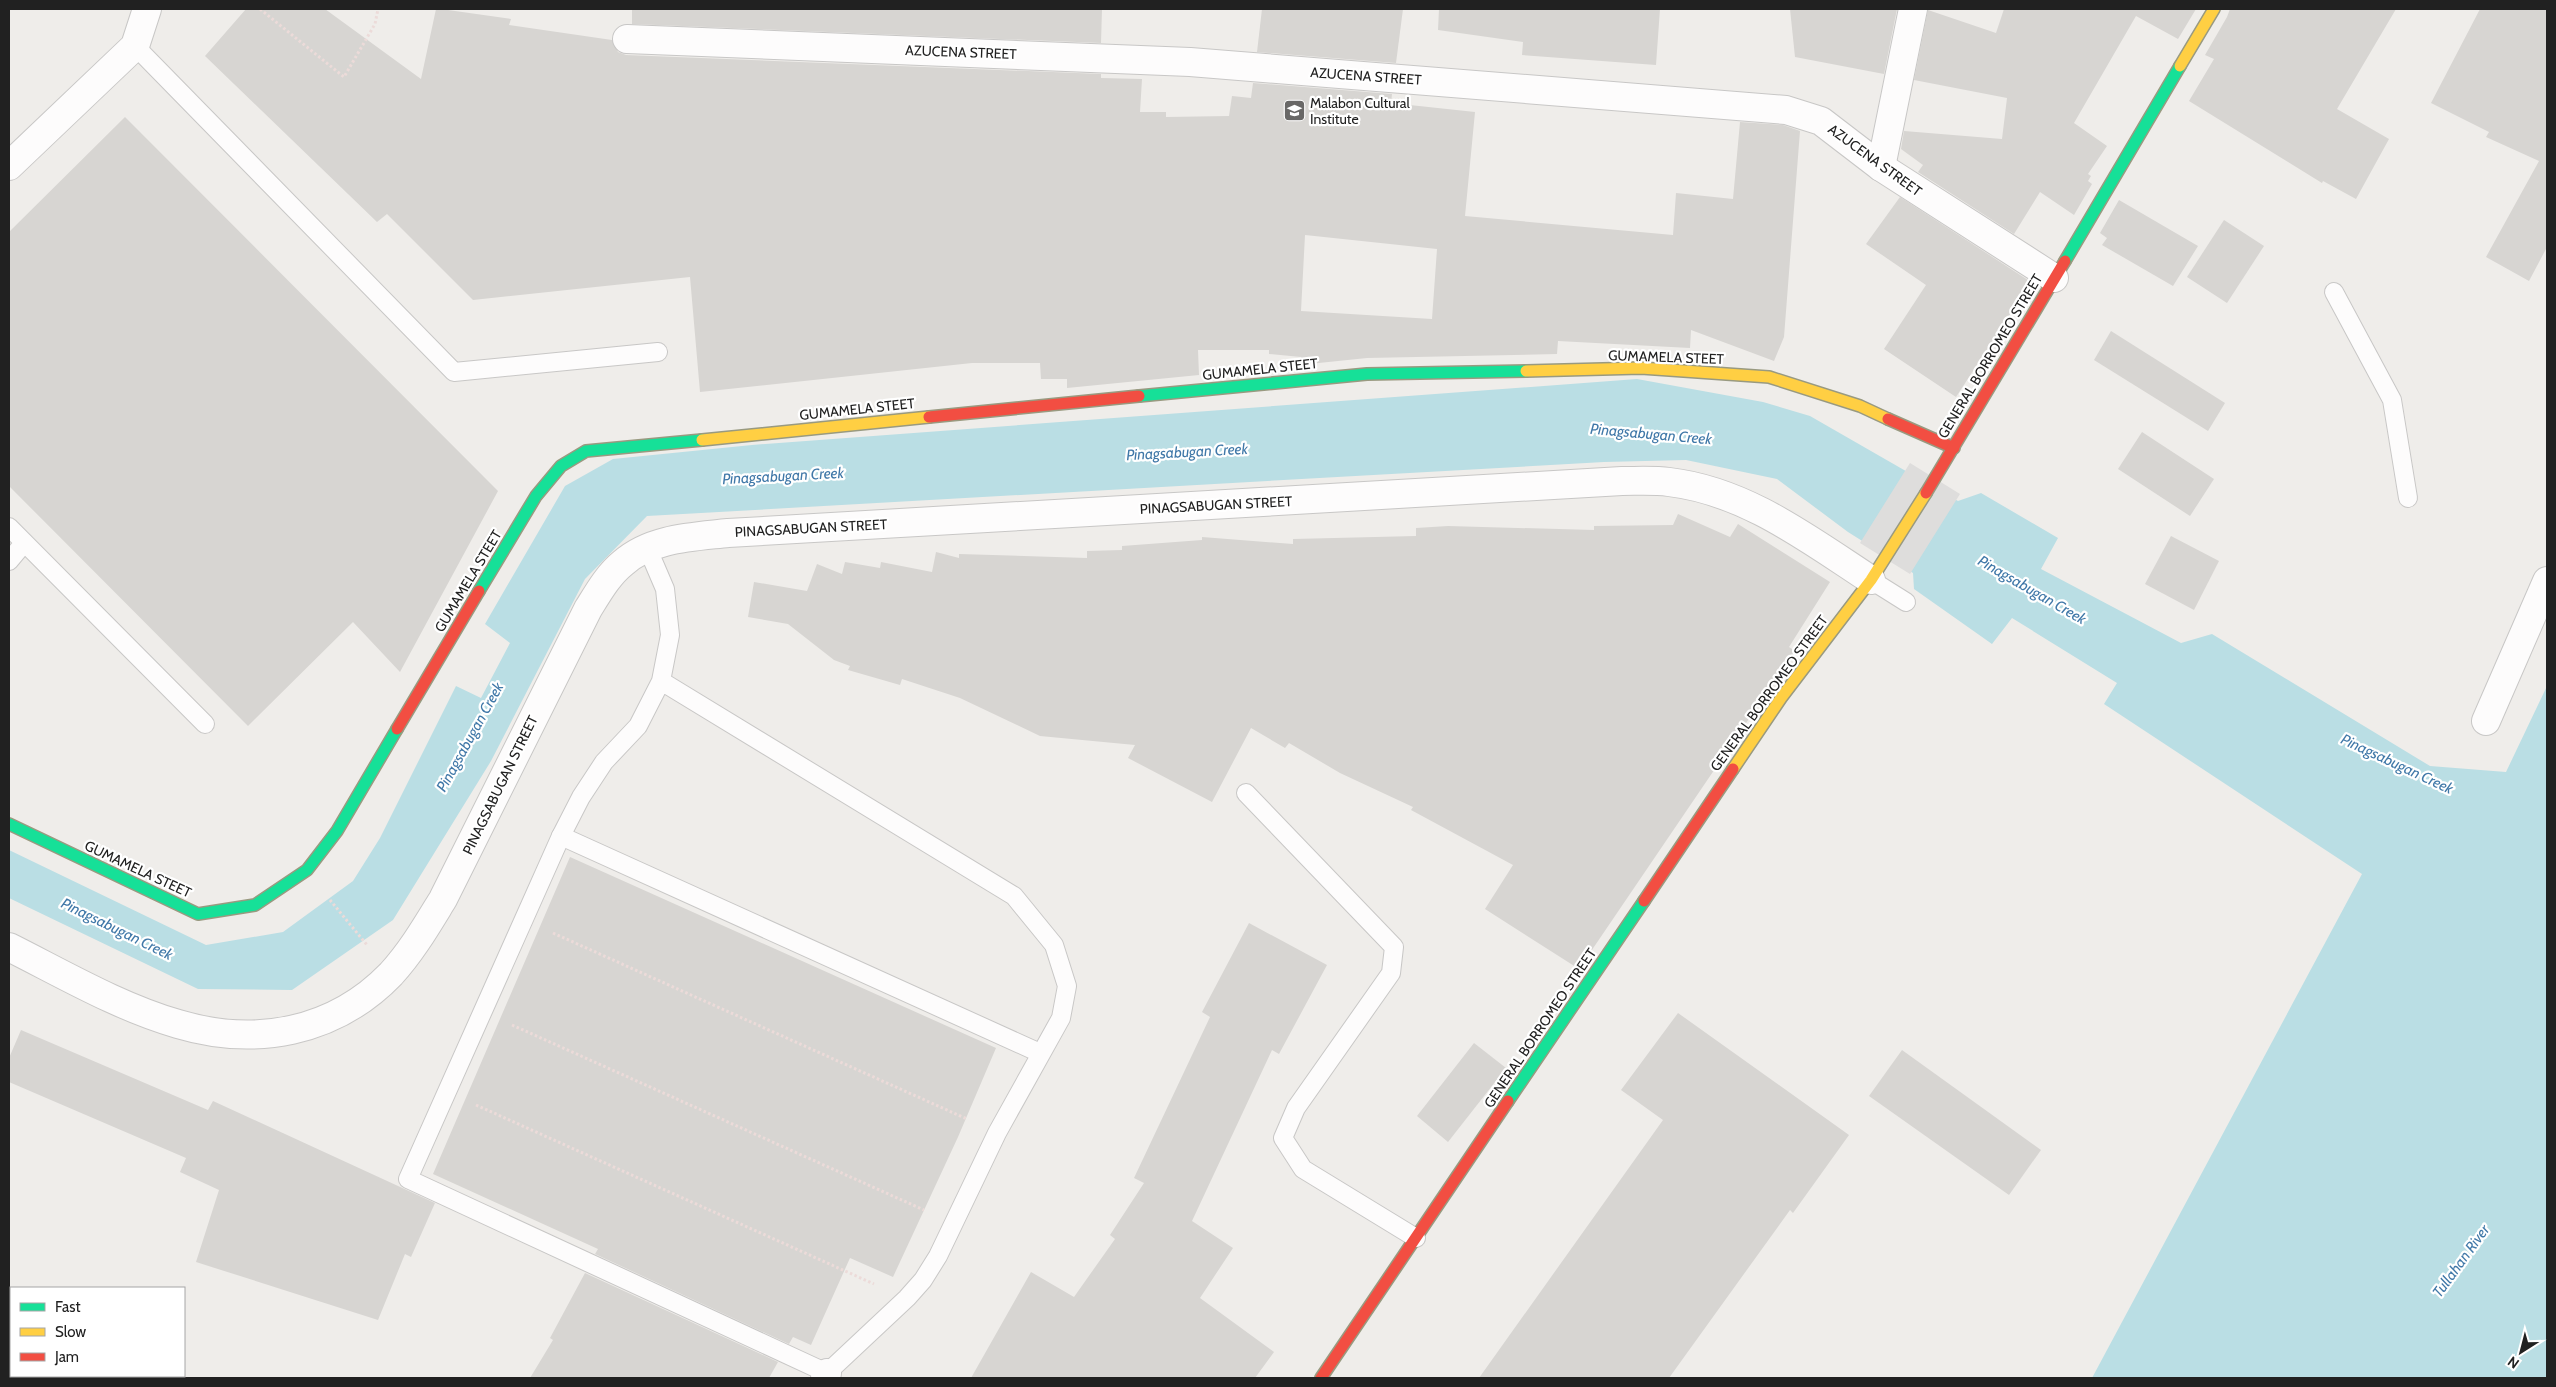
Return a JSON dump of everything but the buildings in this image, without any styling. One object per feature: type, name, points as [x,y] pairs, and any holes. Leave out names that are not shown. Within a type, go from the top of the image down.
[{"type":"street","points":[[9,166],[135,46],[147,9]]},
{"type":"street","points":[[1882,167],[1914,9]]},
{"type":"street","name":"GENERAL BORROMEO STREET","points":[[1321,1378],[1781,698],[1871,580],[1954,448],[2214,9]]},
{"type":"street","name":"AZUCENA STREET","points":[[627,39],[1190,62],[1786,110],[1822,121],[1882,167],[2054,278]]},
{"type":"street","name":"GUMAMELA STEET","points":[[9,824],[198,914],[255,906],[307,870],[337,831],[536,496],[561,466],[586,451],[1367,374],[1641,368],[1769,377],[1860,406],[1954,448]]},
{"type":"street","name":"PINAGSABUGAN STREET","points":[[9,946],[118,1001],[178,1024],[243,1036],[298,1030],[350,1008],[390,974],[419,939],[443,899],[588,608],[606,582],[623,562],[647,547],[682,538],[728,533],[1622,481],[1668,481],[1708,489],[1745,503],[1780,520],[1871,580]]},
{"type":"street","points":[[2486,721],[2547,581]]},
{"type":"lane","points":[[135,46],[454,372],[658,352]]},
{"type":"lane","points":[[2334,292],[2392,400],[2408,498]]},
{"type":"lane","points":[[9,527],[205,724]]},
{"type":"lane","points":[[9,561],[24,543]]},
{"type":"lane","points":[[647,547],[665,589],[670,636],[661,681],[638,726],[604,762],[581,797],[523,920],[408,1179],[826,1376],[907,1298],[923,1280],[938,1256],[997,1133],[1061,1018],[1067,986],[1054,945],[1014,896],[661,681]]},
{"type":"lane","points":[[1871,580],[1906,602]]},
{"type":"lane","points":[[1246,793],[1394,946],[1391,972],[1296,1108],[1283,1138],[1303,1169],[1416,1238]]},
{"type":"lane","points":[[562,836],[1040,1053]]},
{"type":"path","points":[[260,9],[344,77],[375,24],[378,9]]},
{"type":"path","points":[[326,894],[372,951]]},
{"type":"path","points":[[523,920],[997,1133]]},
{"type":"path","points":[[482,1012],[954,1224]]},
{"type":"path","points":[[447,1092],[907,1298]]},
{"type":"water","points":[[1637,379],[1763,402],[1810,416],[1958,501],[1981,493],[2058,538],[2041,569],[2181,643],[2212,634],[2430,766],[2506,772],[2547,686],[2547,1378],[2092,1378],[2362,874],[2104,704],[2117,683],[2012,618],[1992,644],[1914,589],[1913,573],[1848,532],[1777,479],[1686,460],[1604,462],[647,516],[585,579],[491,761],[393,920],[292,990],[198,989],[9,898],[9,850],[206,945],[283,932],[353,881],[380,838],[456,686],[481,698],[510,643],[485,624],[565,486],[613,459],[752,445]]},
{"type":"pier","points":[[1910,463],[1960,494],[1910,574],[1860,543]]},
{"type":"traffic: fast","points":[[2065,261],[2180,66]]},
{"type":"traffic: fast","points":[[1139,396],[1367,374],[1526,371]]},
{"type":"traffic: fast","points":[[479,591],[536,496],[561,466],[586,451],[702,440]]},
{"type":"traffic: fast","points":[[9,824],[198,914],[255,905],[307,870],[337,831],[397,729]]},
{"type":"traffic: fast","points":[[1508,1101],[1644,901]]},
{"type":"traffic: slow","points":[[2180,66],[2214,9]]},
{"type":"traffic: slow","points":[[1526,371],[1641,368],[1769,377],[1860,406],[1888,419]]},
{"type":"traffic: slow","points":[[702,440],[929,417]]},
{"type":"traffic: slow","points":[[1733,769],[1781,698],[1871,580],[1926,493]]},
{"type":"traffic: jam","points":[[1926,493],[2065,261]]},
{"type":"traffic: jam","points":[[929,417],[1139,396]]},
{"type":"traffic: jam","points":[[1888,419],[1954,448]]},
{"type":"traffic: jam","points":[[397,729],[479,591]]},
{"type":"traffic: jam","points":[[1644,901],[1733,769]]},
{"type":"traffic: jam","points":[[1321,1378],[1508,1101]]},
{"type":"place","name":"Malabon Cultural Institute","points":[[1294,111]]},
{"type":"water label","name":"Pinagsabugan Creek","points":[[1651,434]]},
{"type":"water label","name":"Pinagsabugan Creek","points":[[1187,452]]},
{"type":"water label","name":"Pinagsabugan Creek","points":[[783,476]]},
{"type":"water label","name":"Pinagsabugan Creek","points":[[2032,590]]},
{"type":"water label","name":"Pinagsabugan Creek","points":[[470,737]]},
{"type":"water label","name":"Pinagsabugan Creek","points":[[2397,764]]},
{"type":"water label","name":"Pinagsabugan Creek","points":[[117,929]]},
{"type":"water label","name":"Tullahan River","points":[[2461,1261]]}]
